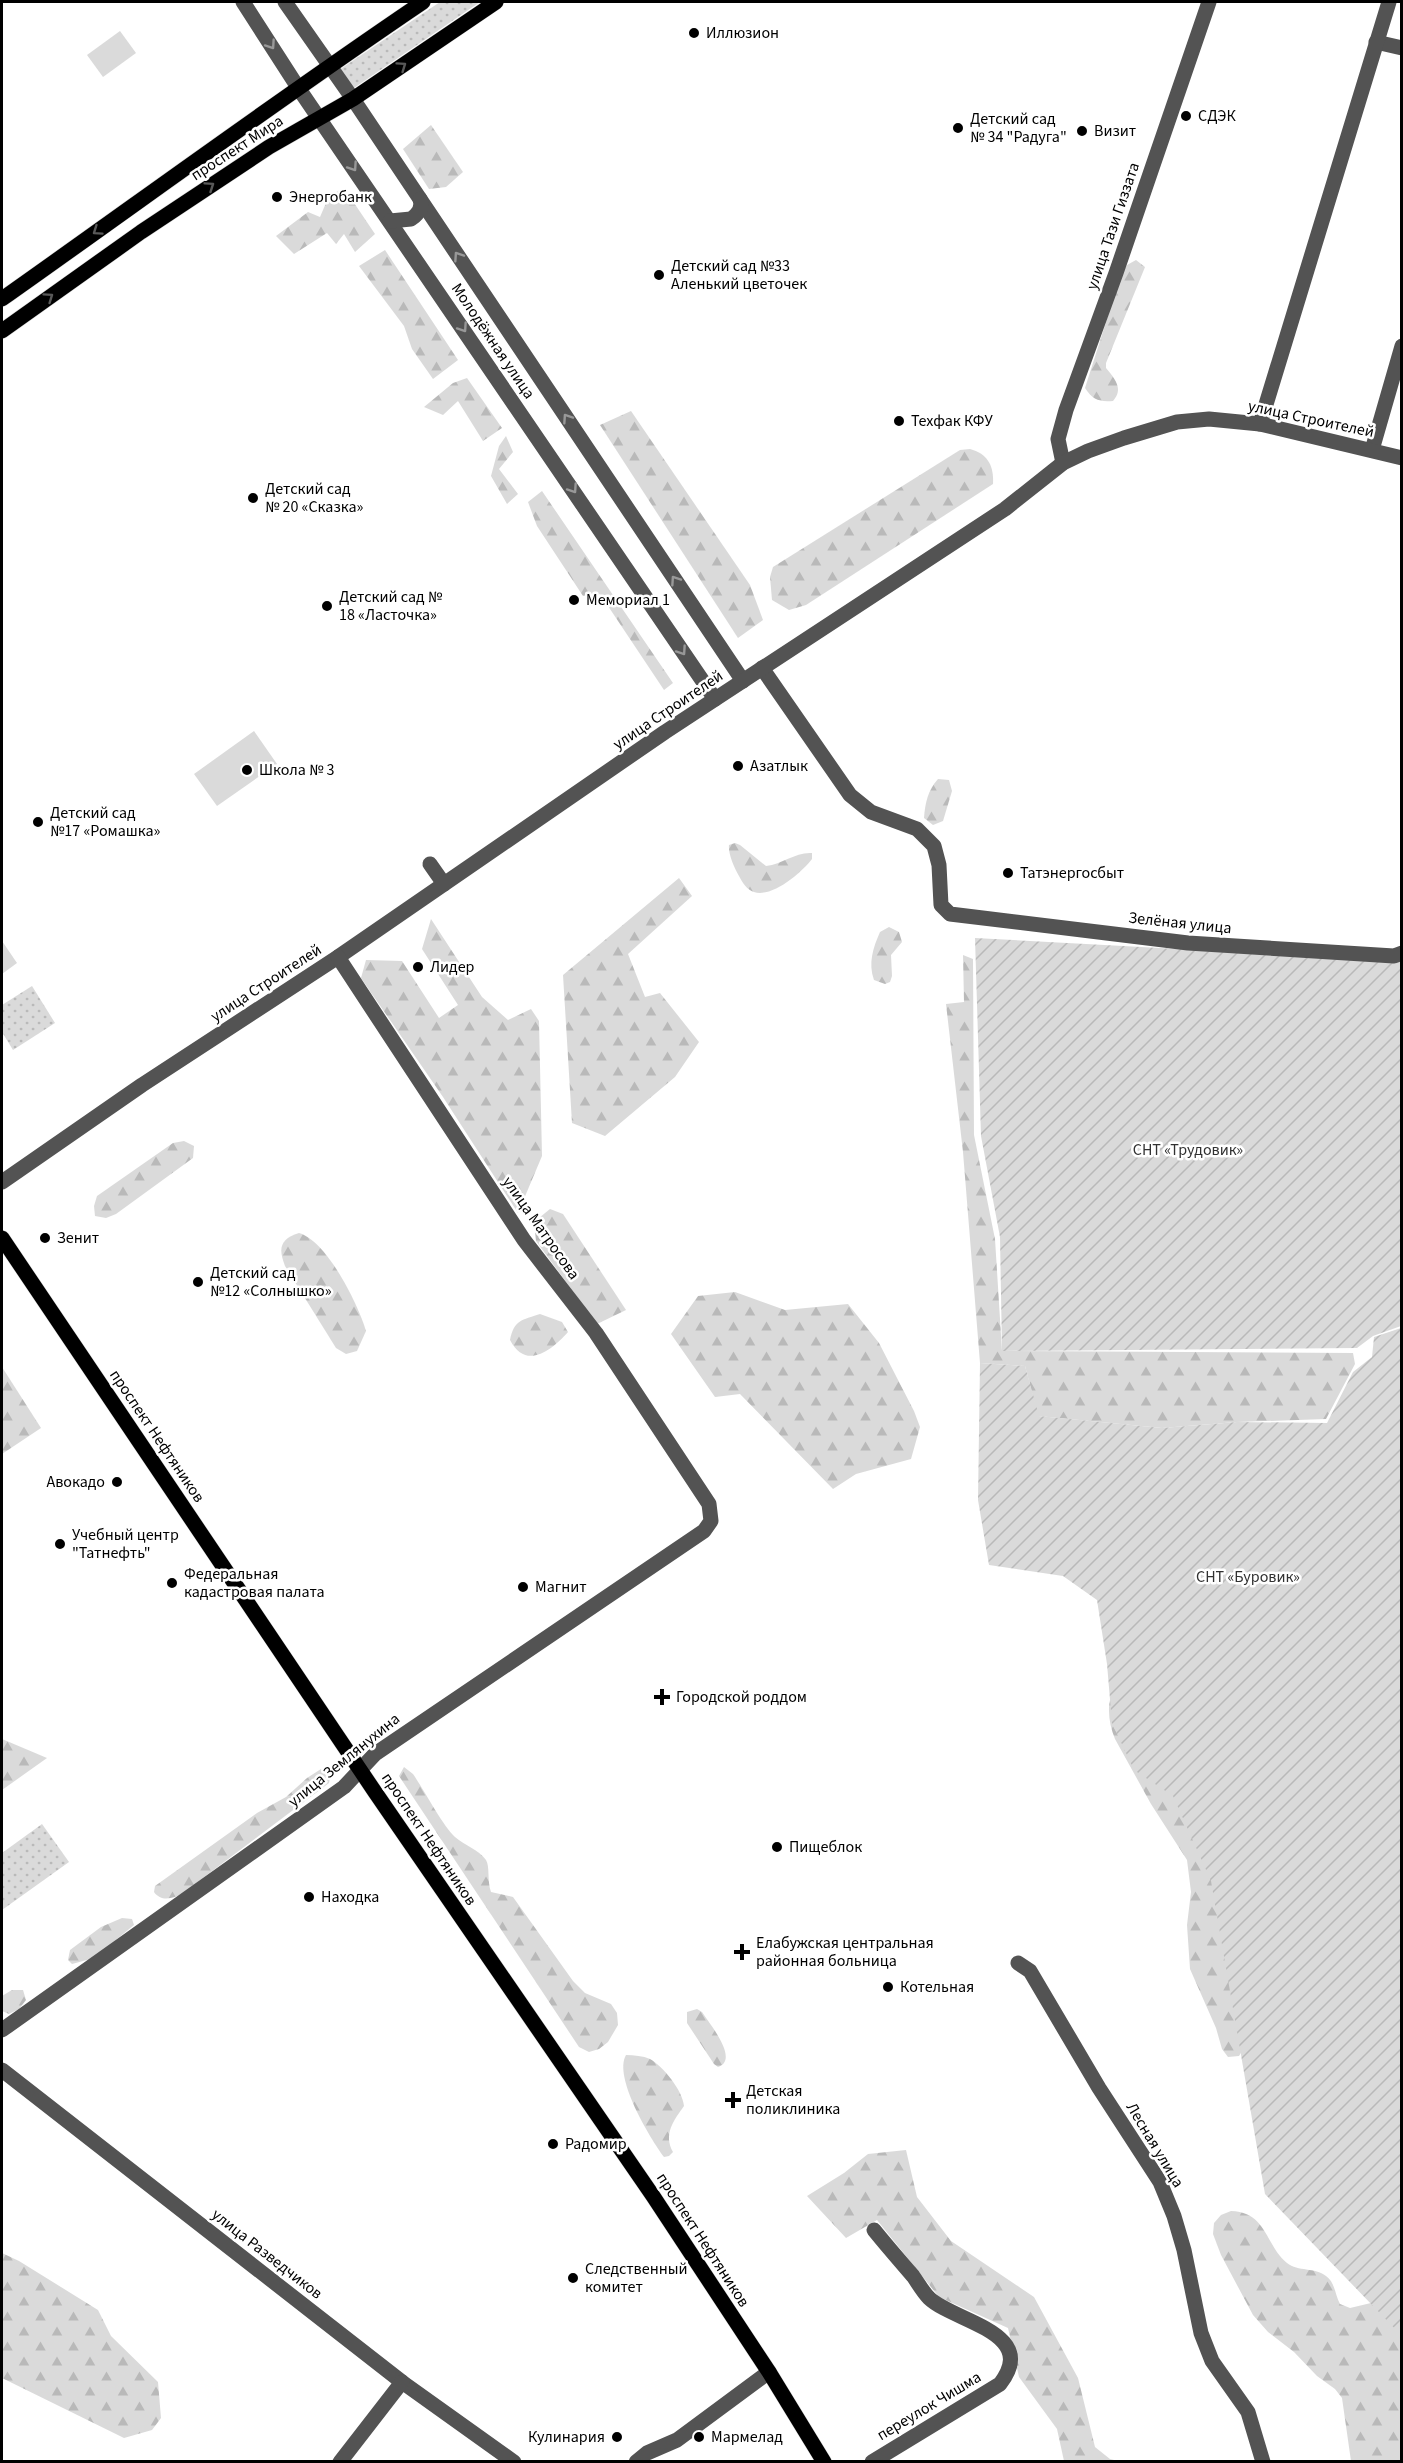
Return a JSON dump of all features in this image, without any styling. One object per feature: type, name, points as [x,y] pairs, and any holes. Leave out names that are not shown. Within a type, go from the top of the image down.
[{"type":"main road","name":"проспект Мира","points":[[2,299],[299,89],[328,66],[423,2]]},
{"type":"main road","name":"проспект Мира","points":[[2,331],[141,232],[269,147],[354,99],[496,2]]},
{"type":"main road","points":[[126,211],[139,221],[141,232]]},
{"type":"main road","name":"проспект Нефтяников","points":[[2,1238],[360,1771],[653,2196],[769,2372],[824,2462]]},
{"type":"street","name":"Молодёжная улица","points":[[243,2],[299,89],[715,699]]},
{"type":"street","name":"Молодёжная улица","points":[[285,2],[328,66],[354,99],[743,681]]},
{"type":"street","name":"улица Тази Гиззата","points":[[1063,464],[1058,438],[1065,410],[1116,273],[1209,2]]},
{"type":"street","points":[[1260,424],[1389,2]]},
{"type":"street","points":[[1377,42],[1401,48]]},
{"type":"street","points":[[390,221],[411,219],[420,210],[422,204],[420,199]]},
{"type":"street","points":[[1372,450],[1401,348]]},
{"type":"street","name":"улица Строителей","points":[[2,1182],[142,1085],[339,957],[715,699],[1005,509],[1063,464],[1088,451],[1177,422],[1209,419],[1260,424],[1401,458]]},
{"type":"street","name":"Зелёная улица","points":[[762,668],[850,795],[871,812],[917,829],[930,841],[937,854],[941,905],[944,910],[955,915],[1188,943],[1394,956],[1401,953]]},
{"type":"street","points":[[430,864],[444,884]]},
{"type":"street","name":"улица Матросова","points":[[339,957],[524,1240],[596,1333],[657,1422],[709,1504],[711,1521]]},
{"type":"street","name":"улица Землянухина","points":[[2,2031],[344,1787],[375,1754],[705,1531],[711,1521]]},
{"type":"street","name":"Лесная улица","points":[[1018,1963],[1030,1971],[1099,2088],[1160,2182],[1174,2216],[1184,2250],[1201,2333],[1212,2361],[1248,2412],[1263,2462]]},
{"type":"street","name":"улица Разведчиков","points":[[2,2070],[402,2382],[514,2462]]},
{"type":"street","name":"переулок Чишма","points":[[872,2462],[1000,2384],[1010,2361],[1008,2351],[1000,2337],[929,2298],[874,2230]]},
{"type":"street","points":[[636,2462],[647,2453],[677,2440],[769,2372]]},
{"type":"street","points":[[340,2462],[402,2382]]},
{"type":"green space","points":[[440,2],[480,2],[351,90],[339,70]]},
{"type":"green space","points":[[120,31],[136,53],[103,77],[87,55]]},
{"type":"green space","points":[[431,125],[463,172],[446,187],[429,189],[403,149]]},
{"type":"green space","points":[[344,188],[375,234],[355,252],[344,234],[336,244],[327,233],[294,254],[276,236],[308,212],[320,217],[329,196]]},
{"type":"green space","points":[[385,250],[458,360],[433,379],[412,349],[404,326],[359,266]]},
{"type":"green space","points":[[1136,260],[1145,267],[1106,363],[1106,368],[1117,384],[1118,392],[1113,401],[1100,400],[1094,398],[1085,388],[1121,275],[1127,265]]},
{"type":"green space","points":[[467,378],[502,428],[483,441],[458,401],[443,415],[424,407],[453,383]]},
{"type":"green space","points":[[631,411],[750,585],[763,620],[738,638],[600,425]]},
{"type":"green space","points":[[506,436],[513,452],[499,469],[518,494],[507,504],[491,476],[499,446]]},
{"type":"green space","points":[[970,449],[981,454],[989,462],[993,484],[806,605],[789,610],[772,600],[770,577],[773,567],[960,450]]},
{"type":"green space","points":[[542,491],[673,683],[664,690],[600,594],[592,598],[590,595],[583,596],[537,526],[528,502]]},
{"type":"green space","points":[[254,731],[277,764],[217,806],[194,774]]},
{"type":"green space","points":[[938,779],[949,780],[952,791],[943,821],[933,825],[924,818],[924,812],[929,792]]},
{"type":"green space","points":[[735,843],[766,866],[806,853],[812,853],[812,859],[794,877],[778,888],[762,893],[754,892],[743,883],[732,860],[729,845]]},
{"type":"green space","points":[[679,878],[692,896],[628,954],[645,997],[660,993],[699,1042],[675,1077],[605,1136],[572,1123],[563,975]]},
{"type":"green space","points":[[431,919],[482,997],[508,1020],[531,1009],[539,1021],[542,1156],[518,1213],[443,1097],[361,978],[366,960],[402,961],[439,1018],[458,1005],[422,949]]},
{"type":"green space","points":[[889,927],[899,932],[902,942],[891,955],[892,976],[890,982],[885,984],[874,980],[871,962],[880,932]]},
{"type":"green space","name":"СНТ «Трудовик»","points":[[975,938],[1401,961],[1401,1326],[1373,1336],[1357,1348],[1002,1351],[1000,1237],[981,1136]]},
{"type":"green space","points":[[2,941],[17,963],[2,974]]},
{"type":"green space","points":[[963,955],[973,959],[974,1135],[995,1239],[1002,1351],[1353,1353],[1355,1364],[1326,1419],[1237,1422],[1162,1428],[1038,1416],[1025,1366],[980,1363],[963,1152],[946,1004],[964,1002]]},
{"type":"green space","points":[[32,986],[55,1023],[13,1050],[2,1032],[2,1005]]},
{"type":"green space","points":[[184,1141],[194,1146],[193,1158],[116,1214],[106,1218],[95,1216],[94,1206],[97,1196],[173,1143]]},
{"type":"green space","points":[[550,1209],[563,1214],[626,1310],[597,1324],[536,1241],[534,1222]]},
{"type":"green space","points":[[299,1233],[310,1238],[320,1248],[349,1290],[366,1331],[357,1351],[346,1354],[336,1348],[285,1266],[282,1245],[288,1238]]},
{"type":"green space","points":[[735,1292],[785,1310],[848,1304],[879,1343],[914,1411],[920,1427],[911,1459],[856,1474],[833,1489],[740,1394],[715,1397],[671,1334],[698,1296]]},
{"type":"green space","points":[[540,1314],[562,1322],[568,1332],[547,1351],[531,1356],[524,1354],[516,1349],[510,1340],[514,1328],[520,1322]]},
{"type":"green space","name":"СНТ «Буровик»","points":[[1402,1328],[1401,2335],[1265,2194],[1211,1881],[1173,1796],[1134,1770],[1112,1723],[1107,1664],[1097,1600],[1063,1576],[989,1565],[978,1500],[980,1363],[1025,1366],[1039,1416],[1162,1428],[1237,1422],[1327,1423],[1353,1372],[1372,1357],[1374,1337]]},
{"type":"green space","points":[[2,1367],[41,1428],[2,1454]]},
{"type":"green space","points":[[1115,1687],[1197,1767],[1245,2046],[1239,2056],[1228,2057],[1222,2049],[1216,2028],[1190,1969],[1187,1925],[1191,1892],[1187,1860],[1151,1804],[1115,1739],[1109,1712],[1110,1699]]},
{"type":"green space","points":[[2,1739],[47,1758],[2,1790]]},
{"type":"green space","points":[[404,1767],[413,1774],[450,1832],[486,1860],[491,1892],[513,1897],[573,1981],[585,1993],[611,2004],[617,2013],[618,2025],[608,2042],[599,2049],[589,2052],[579,2047],[399,1776]]},
{"type":"green space","points":[[321,1769],[331,1772],[329,1783],[183,1893],[167,1898],[160,1897],[154,1892],[155,1886],[257,1813],[286,1797]]},
{"type":"green space","points":[[42,1824],[69,1862],[2,1910],[2,1853]]},
{"type":"green space","points":[[122,1918],[132,1919],[134,1925],[94,1958],[72,1964],[68,1960],[70,1950],[101,1927]]},
{"type":"green space","points":[[12,1990],[23,1990],[26,2000],[19,2009],[9,2014],[2,2011],[2,1996]]},
{"type":"green space","points":[[697,2009],[711,2024],[724,2049],[726,2057],[724,2063],[718,2067],[687,2023],[687,2012]]},
{"type":"green space","points":[[626,2055],[644,2057],[655,2062],[672,2080],[683,2100],[684,2106],[669,2133],[673,2152],[669,2156],[664,2157],[635,2107],[624,2078],[623,2065]]},
{"type":"green space","points":[[906,2150],[917,2197],[951,2241],[1034,2297],[1078,2378],[1095,2447],[1110,2459],[1118,2461],[1064,2461],[1057,2429],[1019,2377],[1008,2328],[939,2297],[877,2220],[846,2238],[807,2196],[844,2173],[868,2154]]},
{"type":"green space","points":[[1231,2211],[1243,2213],[1259,2223],[1280,2256],[1291,2266],[1317,2271],[1326,2276],[1333,2285],[1340,2304],[1350,2308],[1371,2303],[1401,2328],[1401,2461],[1351,2461],[1342,2398],[1294,2352],[1268,2332],[1253,2315],[1221,2255],[1213,2234],[1214,2223],[1221,2215]]},
{"type":"green space","points":[[2,2253],[19,2261],[98,2310],[111,2336],[158,2382],[161,2418],[152,2430],[124,2438],[2,2378]]},
{"type":"place","name":"Иллюзион","points":[[694,33]]},
{"type":"place","name":"СДЭК","points":[[1186,116]]},
{"type":"place","name":"Детский сад № 34 \"Радуга\"","points":[[958,128]]},
{"type":"place","name":"Визит","points":[[1082,131]]},
{"type":"place","name":"Энергобанк","points":[[277,197]]},
{"type":"place","name":"Детский сад №33 Аленький цветочек","points":[[659,275]]},
{"type":"place","name":"Техфак КФУ","points":[[899,421]]},
{"type":"place","name":"Детский сад № 20 «Сказка»","points":[[253,498]]},
{"type":"place","name":"Мемориал 1","points":[[574,600]]},
{"type":"place","name":"Детский сад № 18 «Ласточка»","points":[[327,606]]},
{"type":"place","name":"Азатлык","points":[[738,766]]},
{"type":"place","name":"Школа № 3","points":[[247,770]]},
{"type":"place","name":"Детский сад №17 «Ромашка»","points":[[38,822]]},
{"type":"place","name":"Татэнергосбыт","points":[[1008,873]]},
{"type":"place","name":"Лидер","points":[[418,967]]},
{"type":"place","name":"Зенит","points":[[45,1238]]},
{"type":"place","name":"Детский сад №12 «Солнышко»","points":[[198,1282]]},
{"type":"place","name":"Авокадо","points":[[117,1482]]},
{"type":"place","name":"Учебный центр \"Татнефть\"","points":[[60,1544]]},
{"type":"place","name":"Федеральная кадастровая палата","points":[[172,1583]]},
{"type":"place","name":"Магнит","points":[[523,1587]]},
{"type":"place","name":"Городской роддом","points":[[662,1697]]},
{"type":"place","name":"Пищеблок","points":[[777,1847]]},
{"type":"place","name":"Находка","points":[[309,1897]]},
{"type":"place","name":"Елабужская центральная районная больница","points":[[742,1952]]},
{"type":"place","name":"Котельная","points":[[888,1987]]},
{"type":"place","name":"Детская поликлиника","points":[[733,2100]]},
{"type":"place","name":"Радомир","points":[[553,2144]]},
{"type":"place","name":"Следственный комитет","points":[[573,2278]]},
{"type":"place","name":"Кулинария","points":[[617,2437]]},
{"type":"place","name":"Мармелад","points":[[699,2437]]}]
